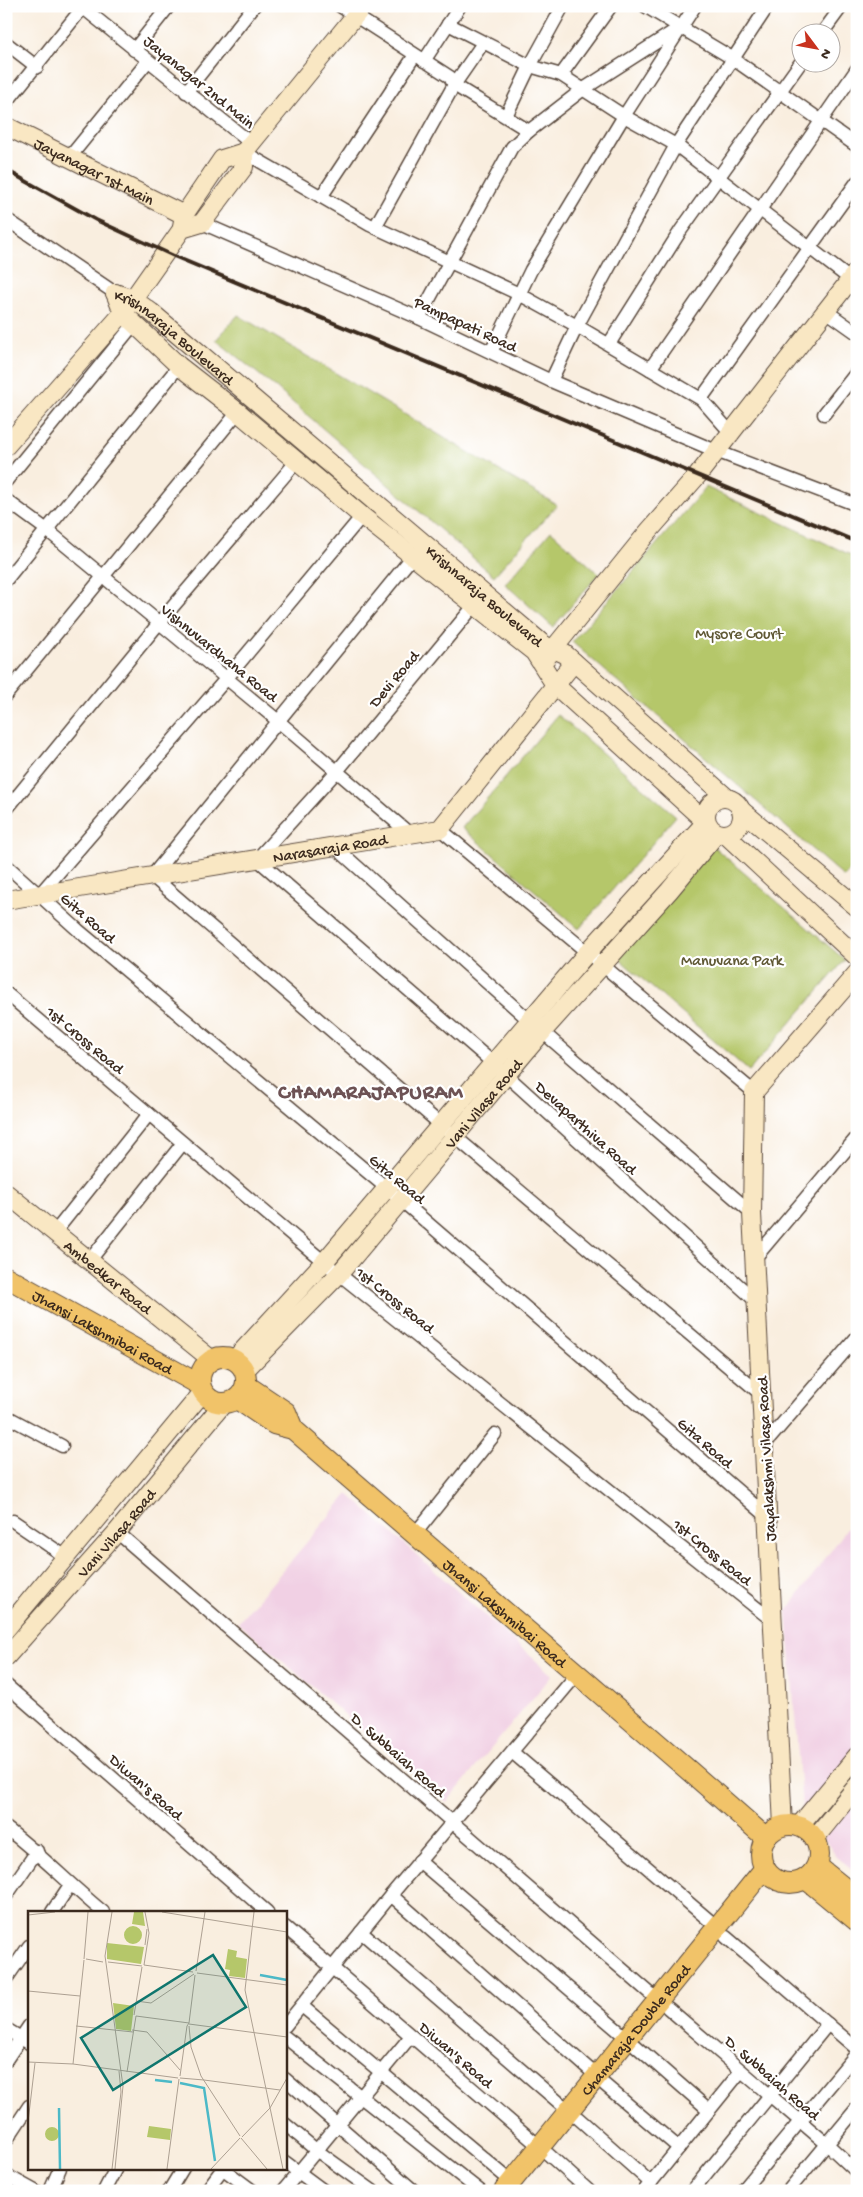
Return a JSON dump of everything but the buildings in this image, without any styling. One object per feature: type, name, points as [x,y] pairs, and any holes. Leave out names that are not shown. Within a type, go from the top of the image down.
[{"type":"main road","points":[[183,222],[202,222],[244,167],[248,148],[359,11]]},
{"type":"main road","name":"Jayanagar 1st Main","points":[[6,126],[69,158],[183,222]]},
{"type":"main road","points":[[6,446],[130,312],[222,159],[248,148]]},
{"type":"main road","points":[[542,664],[731,433],[854,275]]},
{"type":"main road","name":"Krishnaraja Boulevard","points":[[115,293],[179,366],[238,412],[362,516],[534,652],[555,685],[857,957]]},
{"type":"main road","name":"Krishnaraja Boulevard","points":[[130,312],[544,645],[565,654],[726,797]]},
{"type":"main road","points":[[440,829],[574,662]]},
{"type":"main road","points":[[741,810],[742,816],[738,827],[716,830],[705,816],[709,804],[714,800],[726,797],[736,802],[741,810],[857,907]]},
{"type":"main road","name":"Narasaraja Road","points":[[6,900],[440,829]]},
{"type":"main road","name":"Vani Vilasa Road","points":[[237,1384],[339,1274],[506,1076],[536,1026],[586,953],[716,830]]},
{"type":"main road","name":"Vani Vilasa Road","points":[[6,1657],[117,1532],[237,1384],[324,1262],[440,1124],[493,1063],[601,965],[669,891],[716,830]]},
{"type":"main road","points":[[754,1092],[857,973]]},
{"type":"main road","name":"Jayalakshmi Vilasa Road","points":[[754,1092],[752,1213],[774,1621],[799,1830]]},
{"type":"main road","name":"Ambedkar Road","points":[[6,1193],[212,1360]]},
{"type":"main road","name":"Jhansi Lakshmibai Road","points":[[6,1277],[202,1389],[208,1398],[237,1384],[286,1412],[293,1429],[414,1535],[578,1672],[766,1838]]},
{"type":"main road","points":[[202,1389],[202,1370],[212,1360],[220,1357],[237,1384]]},
{"type":"main road","name":"Vani Vilasa Road","points":[[6,1629],[202,1389]]},
{"type":"main road","points":[[799,1830],[857,1756]]},
{"type":"main road","points":[[799,1830],[820,1857],[812,1873],[790,1884],[769,1873],[761,1853],[766,1838],[771,1832],[799,1830],[857,1786]]},
{"type":"main road","name":"Chamaraja Double Road","points":[[511,2188],[601,2081],[769,1873]]},
{"type":"main road","points":[[812,1873],[857,1898]]},
{"type":"main road","points":[[812,1873],[857,1920]]},
{"type":"street","points":[[134,50],[169,6]]},
{"type":"street","points":[[186,92],[254,6]]},
{"type":"street","points":[[340,6],[359,11],[420,58],[450,77],[454,85],[529,131]]},
{"type":"street","points":[[320,197],[420,58],[460,6]]},
{"type":"street","points":[[506,116],[530,66],[564,6]]},
{"type":"street","points":[[562,74],[611,6]]},
{"type":"street","points":[[646,6],[682,26],[732,58],[857,146]]},
{"type":"street","points":[[491,352],[531,270],[624,116],[695,6]]},
{"type":"street","points":[[551,381],[577,326],[676,145],[768,6]]},
{"type":"street","points":[[830,22],[842,6]]},
{"type":"street","points":[[6,103],[37,67],[83,7]]},
{"type":"street","name":"Jayanagar 2nd Main","points":[[83,7],[186,92],[248,148],[320,197],[375,227],[519,294],[609,344],[701,399],[731,433]]},
{"type":"street","points":[[448,24],[530,66],[562,74],[582,90],[676,145],[810,248],[854,275]]},
{"type":"street","points":[[419,318],[512,147],[529,131],[582,90],[682,26]]},
{"type":"street","points":[[6,43],[37,67]]},
{"type":"street","points":[[375,227],[454,85],[483,43]]},
{"type":"street","points":[[69,158],[148,61]]},
{"type":"street","points":[[650,369],[857,70]]},
{"type":"street","points":[[609,344],[681,230],[794,72]]},
{"type":"street","points":[[701,399],[857,182]]},
{"type":"street","points":[[6,219],[115,293]]},
{"type":"street","name":"Pampapati Road","points":[[202,222],[419,318],[551,381],[716,451],[857,505]]},
{"type":"street","points":[[826,311],[857,333]]},
{"type":"street","points":[[6,481],[130,312]]},
{"type":"street","points":[[6,580],[179,366]]},
{"type":"street","points":[[824,414],[857,372]]},
{"type":"street","points":[[6,695],[238,412]]},
{"type":"street","points":[[6,810],[159,623],[297,461]]},
{"type":"street","name":"Vishnuvardhana Road","points":[[6,500],[47,530],[338,770],[410,834]]},
{"type":"street","points":[[39,895],[226,679],[362,516]]},
{"type":"street","points":[[413,556],[277,720],[152,876],[440,1124],[762,1395]]},
{"type":"street","name":"Devi Road","points":[[257,859],[338,770],[474,606]]},
{"type":"street","points":[[440,829],[754,1092]]},
{"type":"street","points":[[334,846],[536,1026],[752,1213]]},
{"type":"street","name":"Devaparthiva Road","points":[[257,859],[493,1063],[757,1302]]},
{"type":"street","name":"Gita Road","points":[[6,866],[78,930],[401,1200],[768,1517]]},
{"type":"street","name":"1st Cross Road","points":[[6,993],[324,1262],[774,1621]]},
{"type":"street","points":[[55,1232],[149,1114]]},
{"type":"street","points":[[755,1258],[857,1137]]},
{"type":"street","points":[[90,1260],[183,1143]]},
{"type":"street","points":[[764,1445],[857,1337]]},
{"type":"street","points":[[6,1416],[62,1446]]},
{"type":"street","points":[[414,1535],[495,1434]]},
{"type":"street","points":[[13,1521],[66,1557]]},
{"type":"street","name":"D. Subbaiah Road","points":[[117,1532],[799,2122],[827,2144],[857,2172]]},
{"type":"street","points":[[286,2025],[391,1895],[578,1672]]},
{"type":"street","name":"Diwan's Road","points":[[6,1685],[266,1911]]},
{"type":"street","points":[[512,1752],[722,1932],[857,2051],[742,2191]]},
{"type":"street","points":[[6,1828],[37,1851],[70,1885],[102,1911]]},
{"type":"street","points":[[6,1896],[37,1851]]},
{"type":"street","points":[[420,1862],[709,2110]]},
{"type":"street","points":[[53,1911],[70,1885]]},
{"type":"street","points":[[391,1895],[679,2148]]},
{"type":"street","name":"Diwan's Road","points":[[286,1929],[544,2150],[589,2191]]},
{"type":"street","points":[[361,1932],[573,2115],[648,2187],[741,2071]]},
{"type":"street","points":[[6,1979],[28,1947]]},
{"type":"street","points":[[302,2006],[381,2071],[511,2188]]},
{"type":"street","points":[[692,2191],[828,2024]]},
{"type":"street","points":[[6,2029],[24,2040],[6,2060]]},
{"type":"street","points":[[282,2191],[411,2036]]},
{"type":"street","points":[[286,2038],[480,2191]]},
{"type":"street","points":[[286,2080],[414,2191]]},
{"type":"street","points":[[6,2141],[28,2108]]},
{"type":"street","points":[[788,2191],[857,2108]]},
{"type":"street","points":[[286,2125],[357,2186],[372,2191]]},
{"type":"street","points":[[286,2163],[324,2191]]},
{"type":"street","points":[[50,2191],[59,2170]]},
{"type":"street","points":[[104,2191],[115,2170]]},
{"type":"street","points":[[169,2191],[182,2170]]},
{"type":"street","points":[[206,2191],[222,2170]]},
{"type":"street","points":[[225,2170],[246,2189]]},
{"type":"street","points":[[6,2176],[35,2191]]},
{"type":"shaded area","points":[[348,1494],[552,1675],[447,1802],[238,1623]]},
{"type":"shaded area","points":[[857,1515],[857,1873],[836,1856],[802,1807],[787,1611]]},
{"type":"green space","points":[[238,315],[557,505],[494,576],[276,388],[216,340]]},
{"type":"green space","name":"Mysore Court","points":[[706,487],[857,558],[857,862],[844,877],[572,642]]},
{"type":"green space","points":[[551,531],[599,574],[553,627],[505,584]]},
{"type":"green space","points":[[558,715],[676,816],[579,929],[462,828]]},
{"type":"green space","name":"Manuvana Park","points":[[714,847],[845,960],[749,1071],[618,958]]},
{"type":"railway","points":[[6,170],[96,220],[176,257],[857,542]]},
{"type":"district","name":"CHAMARAJAPURAM","points":[[371,1091]]}]
